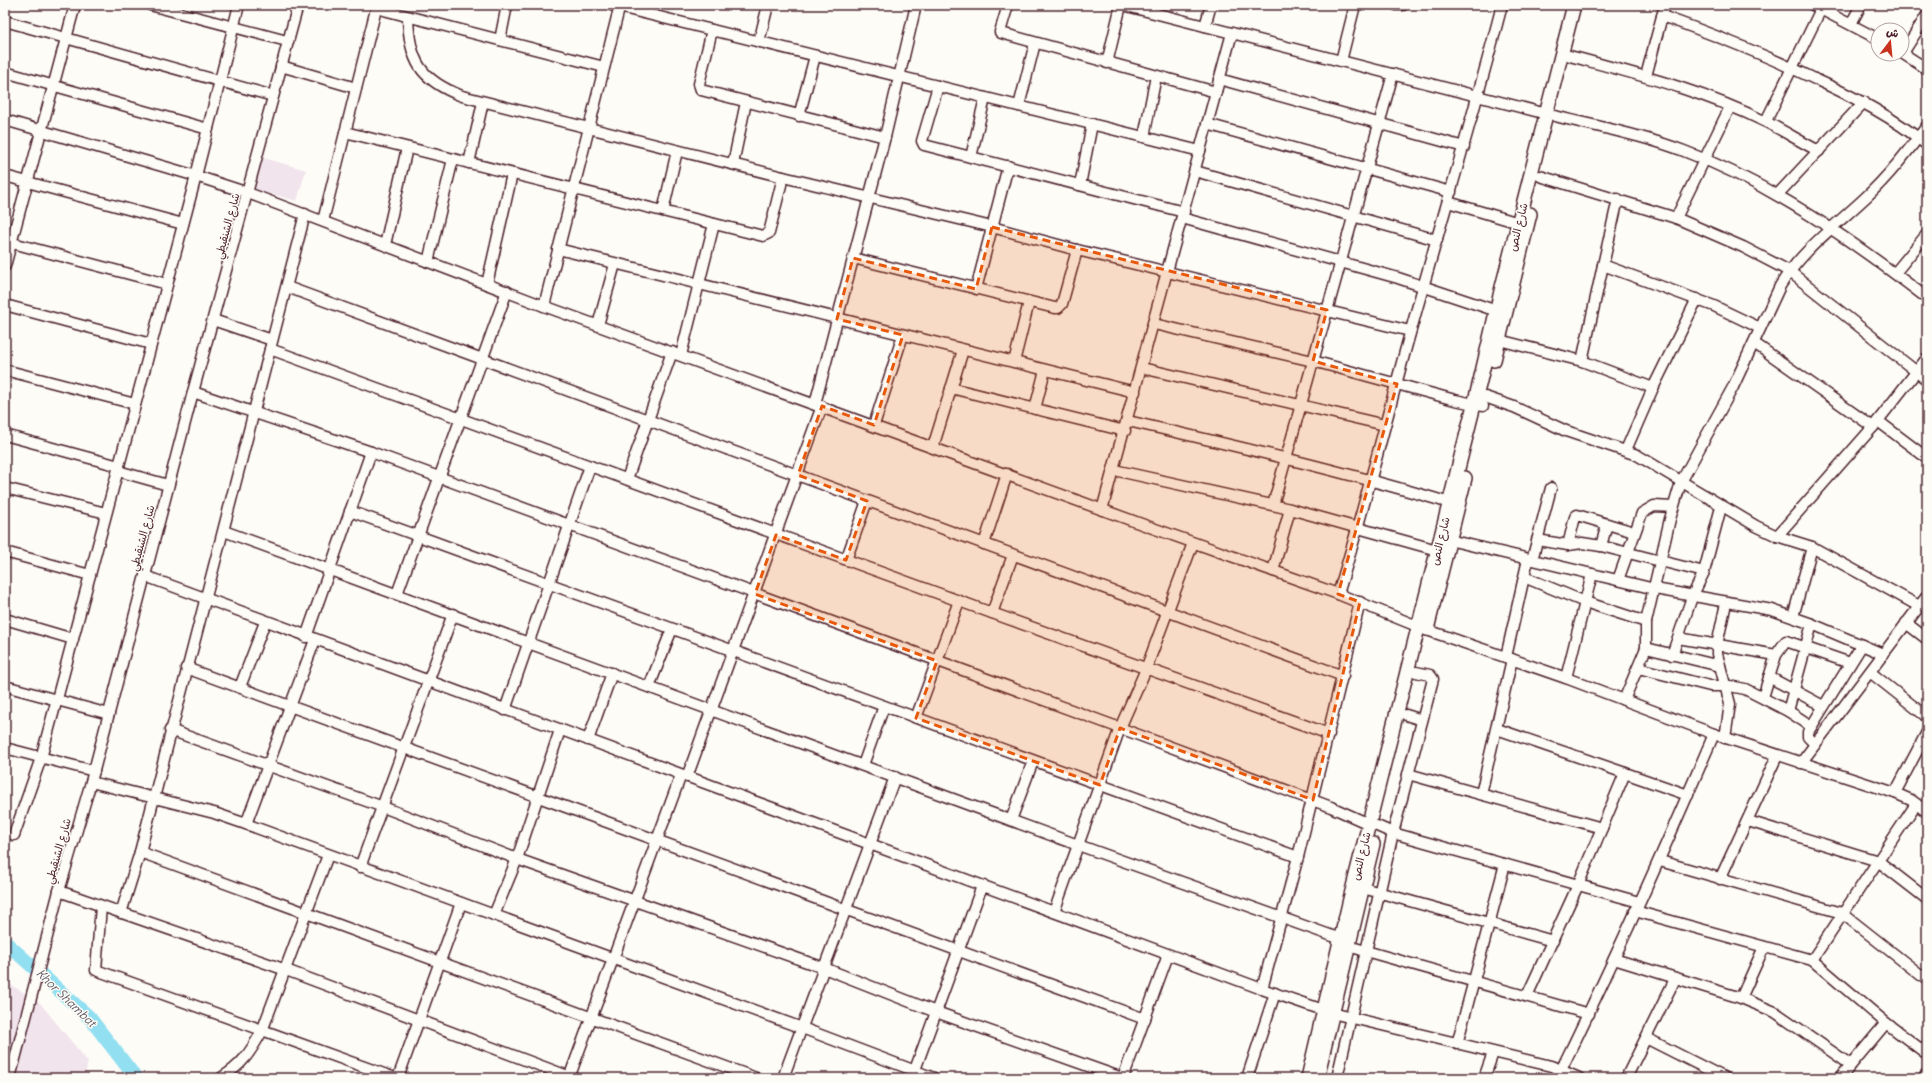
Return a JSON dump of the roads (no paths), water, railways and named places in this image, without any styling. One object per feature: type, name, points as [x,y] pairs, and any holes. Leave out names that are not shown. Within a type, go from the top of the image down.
[{"type":"main road","name":"شارع النص","points":[[1345,942],[1363,888],[1373,825],[1406,715],[1416,672],[1422,628],[1449,540],[1480,403],[1497,311],[1506,292],[1540,176],[1574,5]]},
{"type":"main road","name":"شارع النص","points":[[1316,1078],[1328,1011],[1422,628],[1437,550],[1499,340],[1519,223],[1570,56],[1583,5]]},
{"type":"street","points":[[5,266],[8,242],[27,182],[75,5]]},
{"type":"street","points":[[150,5],[287,41]]},
{"type":"street","points":[[14,835],[41,758],[74,638],[196,176],[239,5]]},
{"type":"street","name":"شارع الشنقيطي","points":[[10,1078],[59,891],[94,771],[168,485],[248,193],[287,41],[298,5]]},
{"type":"street","points":[[500,40],[507,5]]},
{"type":"street","points":[[759,42],[768,5]]},
{"type":"street","points":[[59,891],[286,970],[571,1078],[657,840],[712,710],[798,475],[818,405],[837,318],[885,137],[898,76],[916,5]]},
{"type":"street","points":[[1008,5],[1000,32],[1035,43],[1216,92]]},
{"type":"street","points":[[1107,63],[1122,5],[1645,139],[1704,159],[1778,194],[1831,227],[1927,298]]},
{"type":"street","points":[[1205,26],[1211,5]]},
{"type":"street","points":[[1341,61],[1355,5]]},
{"type":"street","points":[[1396,5],[1403,5]]},
{"type":"street","points":[[1338,594],[1359,528],[1410,331],[1479,96],[1502,5]]},
{"type":"street","points":[[1646,76],[1664,5]]},
{"type":"street","points":[[1851,24],[1861,5]]},
{"type":"street","points":[[544,306],[604,67],[617,6],[1200,151]]},
{"type":"street","points":[[323,221],[376,7],[408,17],[604,67]]},
{"type":"street","points":[[1766,121],[1817,7],[1870,35]]},
{"type":"street","points":[[1910,41],[1927,15]]},
{"type":"street","points":[[1662,16],[1732,41],[1864,102],[1892,119],[1927,145]]},
{"type":"street","points":[[408,17],[409,40],[412,53],[425,73],[450,92],[483,102],[677,151],[992,227],[1077,250],[1410,331]]},
{"type":"street","points":[[5,21],[273,96]]},
{"type":"street","points":[[712,30],[699,87],[704,91],[885,137]]},
{"type":"street","points":[[1102,510],[1128,421],[1232,33]]},
{"type":"street","points":[[1019,106],[1035,43]]},
{"type":"street","points":[[799,116],[815,56]]},
{"type":"street","points":[[1570,56],[1646,76],[1730,107],[1766,121],[1819,151]]},
{"type":"street","points":[[1910,58],[1927,69]]},
{"type":"street","points":[[281,66],[356,88]]},
{"type":"street","points":[[5,72],[208,129]]},
{"type":"street","points":[[1272,505],[1393,74]]},
{"type":"street","points":[[1144,137],[1156,76]]},
{"type":"street","points":[[1219,79],[1464,147]]},
{"type":"street","points":[[938,86],[922,143],[1080,185],[1183,215],[1424,286],[1497,311]]},
{"type":"street","points":[[970,157],[984,98]]},
{"type":"street","points":[[469,163],[483,102]]},
{"type":"street","points":[[733,164],[746,102]]},
{"type":"street","points":[[1778,194],[1864,102]]},
{"type":"street","points":[[1676,218],[1730,107]]},
{"type":"street","points":[[5,120],[196,176],[248,193],[544,306],[874,425],[1102,510],[1360,602],[1422,628],[1566,678],[1725,738],[1895,793],[1916,804],[1927,812]]},
{"type":"street","points":[[1080,185],[1092,124]]},
{"type":"street","points":[[1207,124],[1367,169],[1450,197],[1519,223]]},
{"type":"street","points":[[1624,700],[1646,648],[1646,622],[1655,589],[1673,507],[1681,482],[1733,387],[1760,328],[1789,271],[1831,227],[1865,198],[1927,126]]},
{"type":"street","points":[[345,132],[766,236],[770,231],[783,177]]},
{"type":"street","points":[[385,245],[407,148]]},
{"type":"street","points":[[663,211],[677,151]]},
{"type":"street","points":[[428,262],[453,159]]},
{"type":"street","points":[[976,289],[1008,166]]},
{"type":"street","points":[[1194,172],[1437,240]]},
{"type":"street","points":[[487,284],[512,174]]},
{"type":"street","points":[[5,176],[183,224]]},
{"type":"street","points":[[1540,176],[1676,218],[1743,247],[1789,271],[1927,380]]},
{"type":"street","points":[[1582,360],[1618,199]]},
{"type":"street","points":[[121,913],[140,852],[186,668],[224,530],[305,214]]},
{"type":"street","points":[[627,479],[648,420],[676,353],[699,284],[714,224]]},
{"type":"street","points":[[1895,273],[1927,234]]},
{"type":"street","points":[[8,242],[167,284]]},
{"type":"street","points":[[558,250],[1135,392]]},
{"type":"street","points":[[853,258],[1055,308],[1060,307],[1077,250]]},
{"type":"street","points":[[598,325],[615,264]]},
{"type":"street","points":[[1603,265],[1697,299],[1760,328]]},
{"type":"street","points":[[287,287],[1343,676]]},
{"type":"street","points":[[397,594],[507,291]]},
{"type":"street","points":[[1626,450],[1653,388],[1697,299]]},
{"type":"street","points":[[1014,362],[1029,302]]},
{"type":"street","points":[[5,305],[151,344]]},
{"type":"street","points":[[213,320],[271,345],[461,419],[992,614],[1329,734]]},
{"type":"street","points":[[1154,324],[1312,361],[1397,384],[1480,403],[1514,407],[1566,431],[1626,450],[1652,464],[1721,507],[1777,536],[1812,547],[1920,606]]},
{"type":"street","points":[[874,425],[903,335]]},
{"type":"street","points":[[1499,340],[1582,360],[1653,388]]},
{"type":"street","points":[[1754,343],[1927,458]]},
{"type":"street","points":[[933,447],[963,350]]},
{"type":"street","points":[[1777,536],[1875,424],[1927,358]]},
{"type":"street","points":[[1142,368],[1385,425]]},
{"type":"street","points":[[5,370],[135,404]]},
{"type":"street","points":[[1035,409],[1045,370]]},
{"type":"street","points":[[951,388],[1125,431]]},
{"type":"street","points":[[193,392],[371,452],[570,525],[1313,800],[1393,833],[1578,884],[1637,907],[1764,947],[1812,960],[1886,1023],[1927,1054]]},
{"type":"street","points":[[1128,421],[1286,458],[1372,480],[1450,503]]},
{"type":"street","points":[[5,435],[118,468],[168,485]]},
{"type":"street","points":[[246,824],[290,706],[330,569],[371,452]]},
{"type":"street","points":[[505,710],[590,466]]},
{"type":"street","points":[[1114,470],[1272,505],[1437,550]]},
{"type":"street","points":[[984,544],[1007,474]]},
{"type":"street","points":[[5,488],[106,513]]},
{"type":"street","points":[[1481,794],[1497,729],[1524,577],[1537,540],[1550,488]]},
{"type":"street","points":[[846,560],[867,501]]},
{"type":"street","points":[[1618,580],[1639,518],[1646,510],[1654,506],[1673,507]]},
{"type":"street","points":[[1672,654],[1692,597],[1704,572],[1721,507]]},
{"type":"street","points":[[1273,571],[1290,510]]},
{"type":"street","points":[[350,511],[1298,857]]},
{"type":"street","points":[[1568,545],[1576,516],[1634,532]]},
{"type":"street","points":[[1601,546],[1607,524]]},
{"type":"street","points":[[224,530],[1078,845],[1283,918],[1345,942],[1366,952],[1588,1014]]},
{"type":"street","points":[[1449,540],[1655,589],[1726,603],[1758,607],[1812,624],[1883,654]]},
{"type":"street","points":[[1537,540],[1568,545],[1582,543],[1601,546],[1704,572]]},
{"type":"street","points":[[1054,912],[1120,728],[1146,669],[1193,542]]},
{"type":"street","points":[[1793,617],[1812,547]]},
{"type":"street","points":[[5,552],[90,575]]},
{"type":"street","points":[[992,614],[1013,555]]},
{"type":"street","points":[[1566,678],[1592,574]]},
{"type":"street","points":[[145,576],[265,622],[1262,989],[1328,1011],[1561,1070],[1579,1078]]},
{"type":"street","points":[[1524,577],[1585,602],[1646,622]]},
{"type":"street","points":[[1801,763],[1927,596]]},
{"type":"street","points":[[916,718],[959,601]]},
{"type":"street","points":[[1262,989],[1283,918],[1313,800],[1360,602]]},
{"type":"street","points":[[1725,738],[1730,704],[1720,666],[1717,645],[1726,603]]},
{"type":"street","points":[[360,867],[406,748],[453,614]]},
{"type":"street","points":[[5,619],[74,638]]},
{"type":"street","points":[[240,687],[265,622]]},
{"type":"street","points":[[1906,623],[1927,639]]},
{"type":"street","points":[[1788,711],[1812,624]]},
{"type":"street","points":[[649,687],[672,629]]},
{"type":"street","points":[[1678,638],[1776,655]]},
{"type":"street","points":[[1762,697],[1776,655],[1786,641],[1805,646],[1850,663]]},
{"type":"street","points":[[1816,744],[1808,737],[1808,732],[1862,645]]},
{"type":"street","points":[[1646,648],[1720,666]]},
{"type":"street","points":[[186,668],[1145,1019]]},
{"type":"street","points":[[1638,668],[1704,685],[1745,689],[1788,711],[1811,726]]},
{"type":"street","points":[[1337,1078],[1393,833],[1433,679],[1430,675],[1416,672]]},
{"type":"street","points":[[1870,672],[1927,717]]},
{"type":"street","points":[[588,740],[612,673]]},
{"type":"street","points":[[1769,677],[1823,706]]},
{"type":"street","points":[[5,686],[108,714]]},
{"type":"street","points":[[862,765],[884,706]]},
{"type":"street","points":[[1406,715],[1422,720]]},
{"type":"street","points":[[1497,729],[1688,795]]},
{"type":"street","points":[[170,730],[383,807],[517,859],[824,968],[936,1012],[1122,1078],[1168,955]]},
{"type":"street","points":[[494,915],[517,859],[560,730]]},
{"type":"street","points":[[1895,793],[1927,732]]},
{"type":"street","points":[[1561,1070],[1660,861],[1714,734]]},
{"type":"street","points":[[5,748],[94,771]]},
{"type":"street","points":[[1720,879],[1777,756]]},
{"type":"street","points":[[1011,820],[1033,761]]},
{"type":"street","points":[[1527,996],[1553,941],[1625,773]]},
{"type":"street","points":[[1408,774],[1602,828]]},
{"type":"street","points":[[783,1078],[895,777]]},
{"type":"street","points":[[91,782],[214,813],[246,824],[460,904],[494,915],[802,1028],[913,1074],[934,1078]]},
{"type":"street","points":[[1812,960],[1842,912],[1916,804]]},
{"type":"street","points":[[1748,821],[1878,861],[1927,899]]},
{"type":"street","points":[[140,852],[756,1078]]},
{"type":"street","points":[[221,1078],[246,1058],[262,1032],[328,855]]},
{"type":"street","points":[[1660,861],[1842,912],[1927,980]]},
{"type":"street","points":[[1457,1044],[1505,864]]},
{"type":"street","points":[[913,1074],[982,886]]},
{"type":"street","points":[[1363,888],[1553,941]]},
{"type":"street","points":[[398,1078],[460,904]]},
{"type":"street","points":[[101,906],[96,970],[262,1032],[395,1078]]},
{"type":"street","points":[[1741,998],[1764,947]]},
{"type":"street","points":[[1614,959],[1675,979],[1741,998],[1784,1016],[1852,1064]]},
{"type":"street","points":[[1626,1078],[1675,979]]},
{"type":"street","points":[[1247,1078],[1275,993]]},
{"type":"street","points":[[1840,1078],[1886,1023]]},
{"type":"street","points":[[1646,1038],[1724,1078]]},
{"type":"street","points":[[1484,1078],[1493,1053]]},
{"type":"street","points":[[1923,1078],[1927,1073]]},
{"type":"waterway","name":"Khor Shambat","points":[[5,942],[89,1017],[136,1078]]}]
